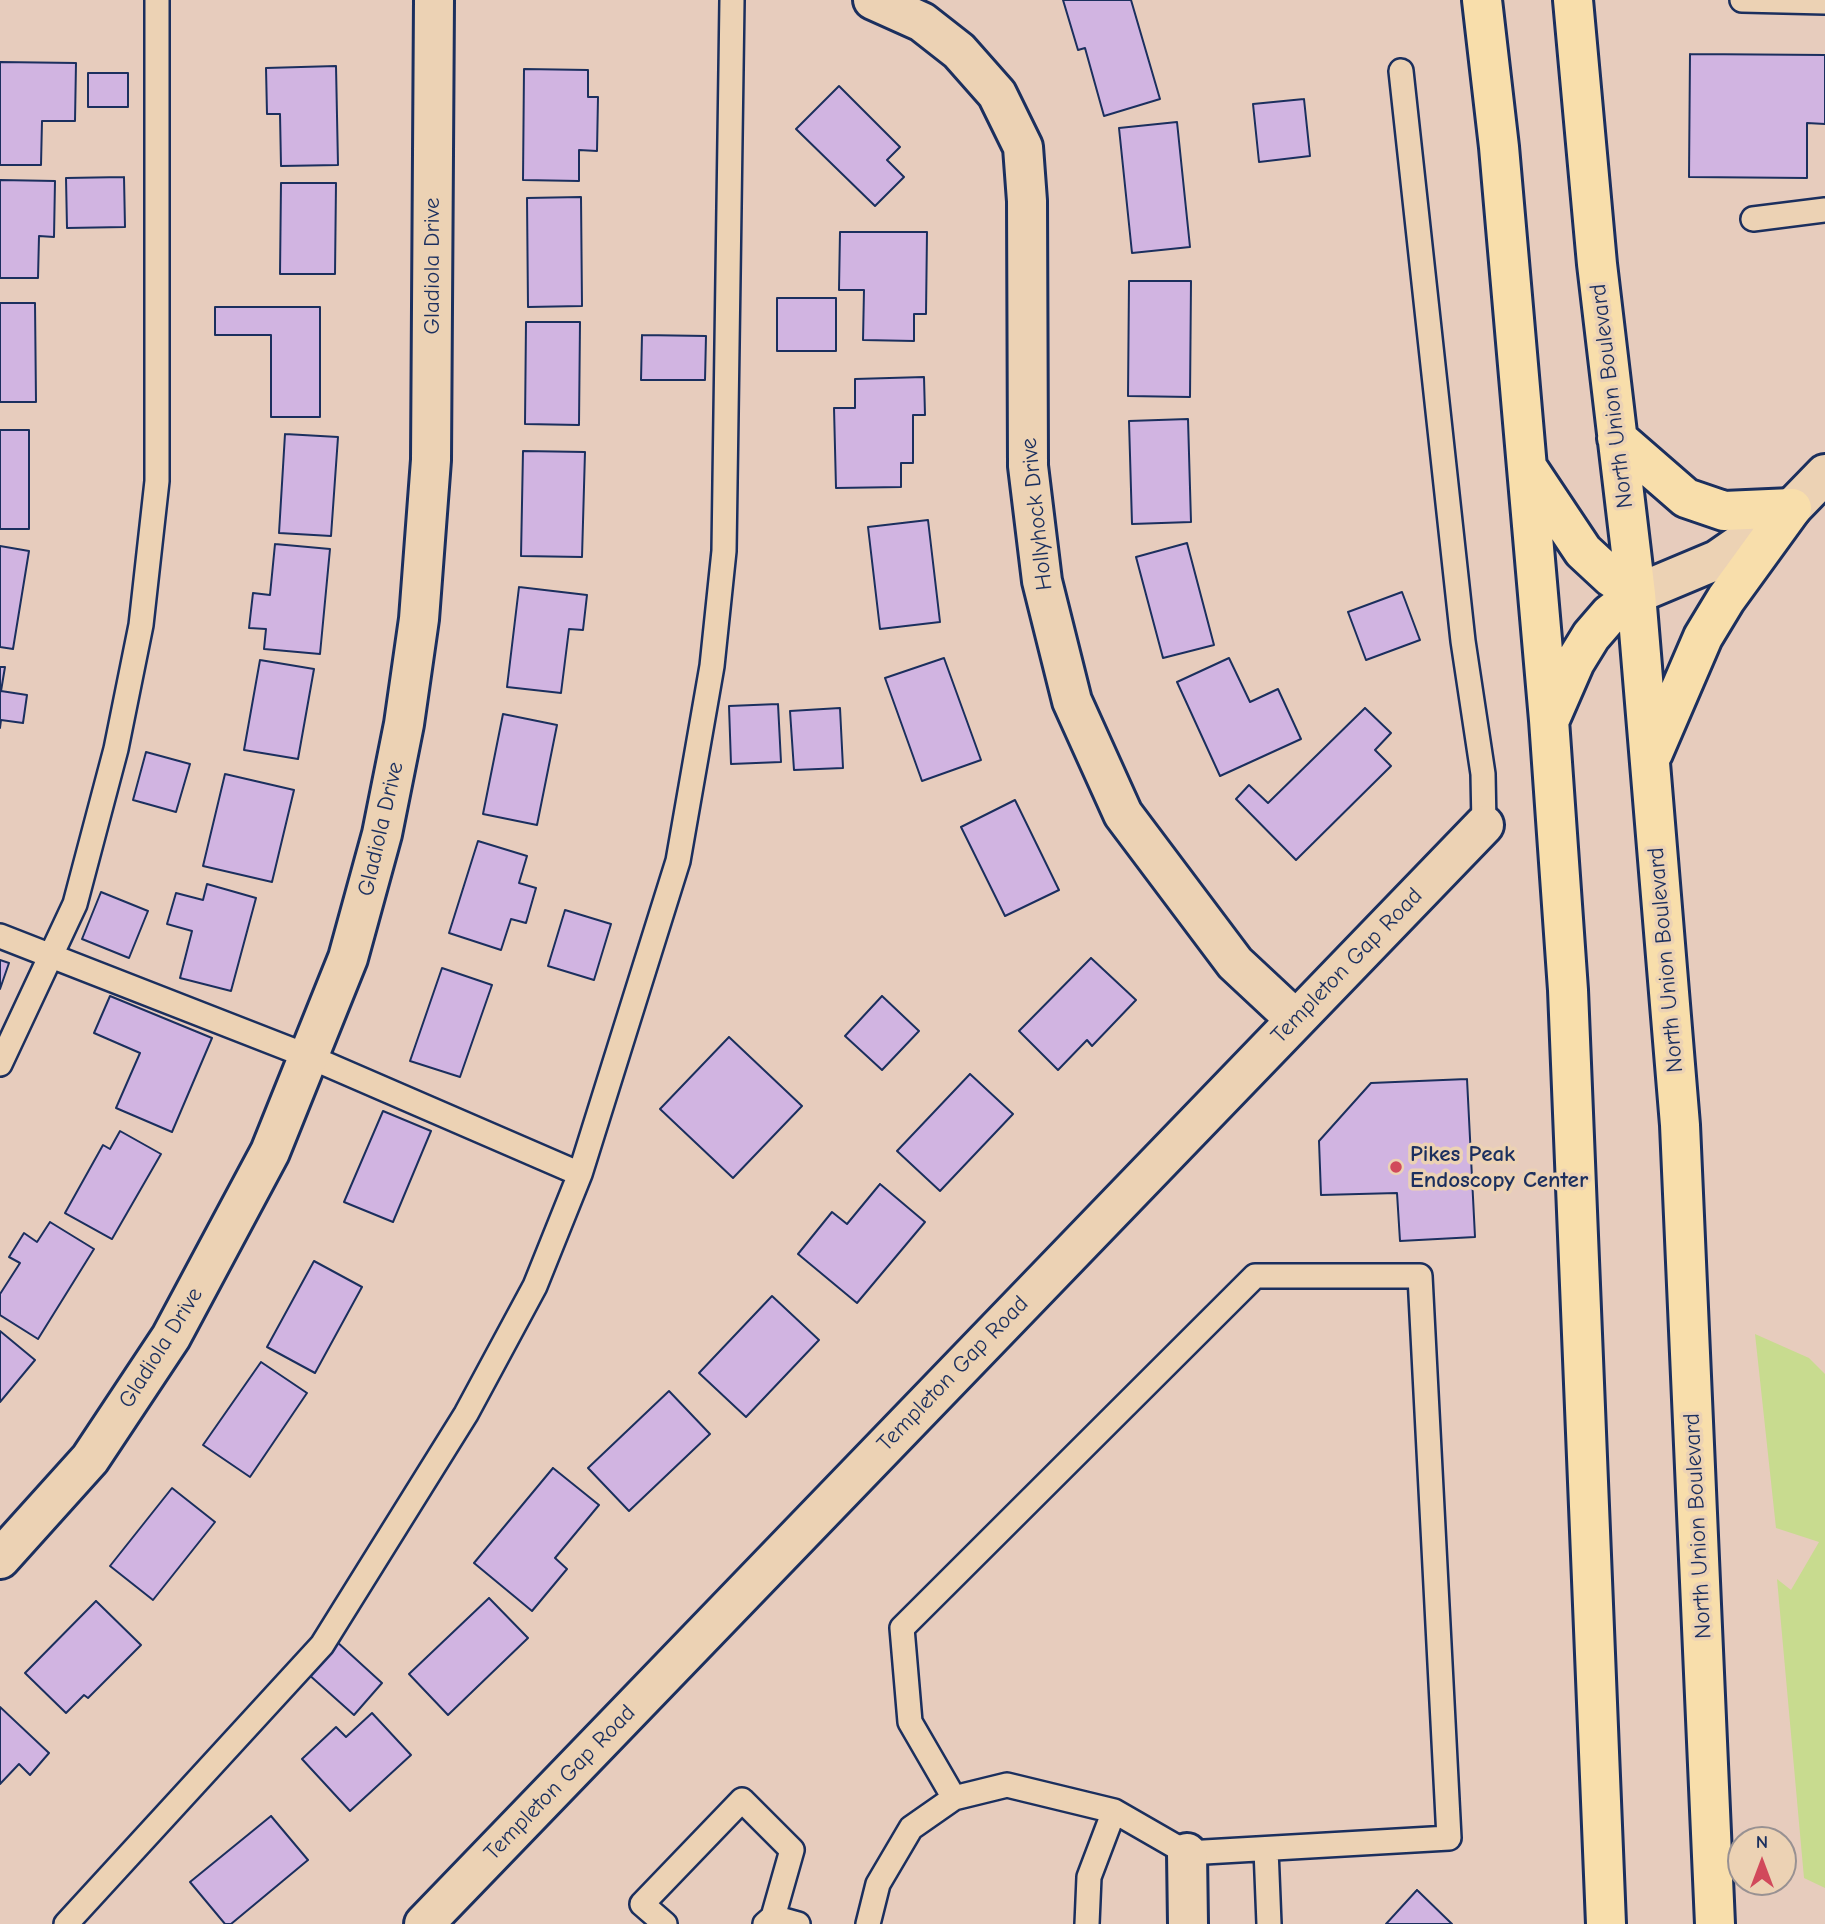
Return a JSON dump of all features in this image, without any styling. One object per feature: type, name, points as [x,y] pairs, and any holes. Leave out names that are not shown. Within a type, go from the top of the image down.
[{"type":"main road","points":[[1482,0],[1499,147],[1549,720],[1575,1130],[1606,1924]]},
{"type":"main road","name":"North Union Boulevard","points":[[1573,0],[1597,264],[1636,594],[1679,1125],[1715,1924]]},
{"type":"main road","points":[[1617,438],[1686,498],[1724,511],[1792,508]]},
{"type":"main road","points":[[1525,465],[1583,551],[1611,577],[1636,594],[1610,614],[1591,636],[1575,662],[1549,720]]},
{"type":"main road","points":[[1649,762],[1683,678],[1703,637],[1726,599],[1792,508]]},
{"type":"street","name":"Gladiola Drive","points":[[0,1559],[90,1459],[172,1337],[270,1153],[348,958],[382,834],[404,724],[419,619],[431,460],[434,0]]},
{"type":"street","name":"Hollyhock Drive","points":[[873,0],[922,22],[959,51],[997,94],[1023,147],[1027,201],[1027,466],[1042,581],[1072,701],[1123,814],[1235,963],[1295,1019]]},
{"type":"street","points":[[1636,594],[1717,560],[1792,508],[1825,474]]},
{"type":"street","name":"Templeton Gap Road","points":[[424,1924],[1484,825]]},
{"type":"street","points":[[1187,1853],[1188,1924]]},
{"type":"lane","points":[[0,1064],[75,904],[116,749],[141,625],[157,481],[157,0]]},
{"type":"lane","points":[[66,1924],[322,1645],[466,1414],[536,1286],[580,1174],[678,861],[712,666],[724,551],[732,0]]},
{"type":"lane","points":[[1742,0],[1825,2]]},
{"type":"lane","points":[[1401,71],[1463,642],[1483,774],[1484,825]]},
{"type":"lane","points":[[1754,219],[1825,210]]},
{"type":"lane","points":[[0,936],[310,1057],[580,1174]]},
{"type":"lane","points":[[868,1924],[878,1884],[911,1828],[954,1798],[1007,1785],[1114,1811],[1187,1853],[1449,1838],[1420,1276],[1255,1276],[902,1628],[910,1722],[954,1798]]},
{"type":"lane","points":[[664,1924],[642,1904],[742,1800],[792,1850],[769,1921],[798,1924]]},
{"type":"lane","points":[[1087,1924],[1089,1877],[1114,1811]]},
{"type":"lane","points":[[1266,1849],[1269,1924]]},
{"type":"green space","points":[[1755,1334],[1809,1358],[1825,1374],[1825,1888],[1804,1878],[1777,1579],[1791,1590],[1819,1542],[1776,1528]]},
{"type":"building","points":[[1063,0],[1131,0],[1160,99],[1104,116],[1085,48],[1078,50]]},
{"type":"building","points":[[1690,54],[1825,55],[1825,124],[1807,123],[1807,178],[1689,177]]},
{"type":"building","points":[[0,62],[76,63],[75,121],[42,121],[41,165],[0,165]]},
{"type":"building","points":[[336,66],[338,165],[281,166],[280,114],[267,114],[266,68]]},
{"type":"building","points":[[524,69],[588,70],[588,97],[598,97],[597,151],[579,150],[579,181],[523,180]]},
{"type":"building","points":[[88,73],[128,73],[128,107],[88,107]]},
{"type":"building","points":[[839,86],[900,147],[887,160],[904,177],[875,206],[796,129]]},
{"type":"building","points":[[1304,99],[1310,156],[1259,162],[1253,104]]},
{"type":"building","points":[[1177,122],[1190,247],[1132,253],[1119,128]]},
{"type":"building","points":[[124,177],[125,227],[67,228],[66,178]]},
{"type":"building","points":[[0,180],[55,181],[54,237],[39,236],[38,278],[0,278]]},
{"type":"building","points":[[281,183],[336,183],[335,274],[280,274]]},
{"type":"building","points":[[581,197],[582,306],[528,307],[527,198]]},
{"type":"building","points":[[840,232],[927,232],[926,314],[914,314],[914,341],[863,340],[864,290],[839,290]]},
{"type":"building","points":[[1129,281],[1191,281],[1190,397],[1128,396]]},
{"type":"building","points":[[777,298],[836,298],[836,351],[777,351]]},
{"type":"building","points":[[0,303],[35,303],[36,402],[0,402]]},
{"type":"building","points":[[215,307],[320,307],[320,417],[271,417],[271,335],[215,335]]},
{"type":"building","points":[[526,322],[580,322],[579,425],[525,424]]},
{"type":"building","points":[[642,335],[706,336],[705,380],[641,380]]},
{"type":"building","points":[[924,377],[925,415],[913,415],[913,463],[901,463],[901,487],[836,488],[834,408],[855,408],[855,379]]},
{"type":"building","points":[[1188,419],[1191,522],[1132,524],[1129,421]]},
{"type":"building","points":[[0,430],[29,430],[29,529],[0,529]]},
{"type":"building","points":[[285,434],[338,437],[331,536],[279,533]]},
{"type":"building","points":[[523,451],[585,452],[582,557],[521,556]]},
{"type":"building","points":[[928,520],[940,622],[880,629],[868,527]]},
{"type":"building","points":[[1187,543],[1214,645],[1163,658],[1136,557]]},
{"type":"building","points":[[275,544],[330,549],[320,654],[264,649],[266,629],[249,628],[253,593],[270,595]]},
{"type":"building","points":[[0,546],[29,551],[13,649],[0,647]]},
{"type":"building","points":[[519,587],[587,595],[583,630],[569,629],[561,693],[507,687]]},
{"type":"building","points":[[1402,592],[1420,640],[1366,660],[1348,612]]},
{"type":"building","points":[[944,658],[981,760],[922,781],[885,678]]},
{"type":"building","points":[[1229,658],[1250,702],[1278,689],[1301,739],[1220,776],[1177,682]]},
{"type":"building","points":[[260,660],[314,669],[298,759],[244,750]]},
{"type":"building","points":[[0,667],[5,667],[1,691],[27,695],[23,723],[1,720],[0,728]]},
{"type":"building","points":[[778,704],[781,762],[731,764],[729,706]]},
{"type":"building","points":[[840,708],[843,768],[794,770],[790,711]]},
{"type":"building","points":[[1365,708],[1391,733],[1375,750],[1391,766],[1296,860],[1236,799],[1249,785],[1268,803]]},
{"type":"building","points":[[503,714],[557,725],[537,825],[483,814]]},
{"type":"building","points":[[146,752],[190,764],[176,812],[133,800]]},
{"type":"building","points":[[225,774],[294,790],[272,882],[203,866]]},
{"type":"building","points":[[1015,800],[1059,890],[1005,916],[961,827]]},
{"type":"building","points":[[478,841],[527,856],[519,883],[536,888],[526,923],[511,919],[501,950],[449,933]]},
{"type":"building","points":[[207,884],[256,898],[231,991],[180,978],[192,931],[167,924],[176,893],[203,900]]},
{"type":"building","points":[[101,892],[148,911],[129,958],[82,939]]},
{"type":"building","points":[[565,910],[611,924],[594,980],[548,966]]},
{"type":"building","points":[[1091,958],[1136,1000],[1092,1046],[1087,1040],[1058,1070],[1019,1031]]},
{"type":"building","points":[[0,960],[9,963],[0,989]]},
{"type":"building","points":[[442,968],[492,985],[460,1077],[410,1061]]},
{"type":"building","points":[[110,996],[212,1038],[172,1132],[116,1108],[140,1053],[94,1033]]},
{"type":"building","points":[[882,996],[919,1031],[882,1070],[845,1036]]},
{"type":"building","points":[[729,1037],[802,1106],[733,1178],[660,1109]]},
{"type":"building","points":[[970,1074],[1013,1114],[940,1191],[897,1151]]},
{"type":"building","name":"Pikes Peak Endoscopy Center","points":[[1467,1079],[1475,1237],[1400,1241],[1397,1193],[1321,1195],[1319,1141],[1371,1083]]},
{"type":"building","points":[[383,1111],[431,1131],[393,1222],[344,1202]]},
{"type":"building","points":[[120,1131],[161,1154],[112,1239],[65,1213],[103,1145],[110,1149]]},
{"type":"building","points":[[880,1184],[925,1222],[857,1303],[798,1254],[832,1212],[847,1224]]},
{"type":"building","points":[[50,1222],[94,1249],[38,1339],[0,1315],[0,1294],[20,1263],[9,1257],[24,1233],[37,1242]]},
{"type":"building","points":[[314,1261],[362,1287],[315,1373],[267,1347]]},
{"type":"building","points":[[772,1296],[819,1340],[746,1417],[699,1373]]},
{"type":"building","points":[[0,1331],[35,1360],[0,1402]]},
{"type":"building","points":[[261,1362],[307,1393],[250,1477],[203,1445]]},
{"type":"building","points":[[669,1391],[710,1434],[629,1511],[588,1468]]},
{"type":"building","points":[[553,1468],[599,1505],[555,1558],[567,1569],[532,1611],[474,1563]]},
{"type":"building","points":[[172,1488],[215,1522],[153,1600],[110,1566]]},
{"type":"building","points":[[489,1598],[528,1638],[448,1715],[409,1674]]},
{"type":"building","points":[[96,1601],[141,1645],[88,1698],[84,1695],[66,1713],[25,1673]]},
{"type":"building","points":[[336,1641],[382,1683],[354,1715],[307,1673]]},
{"type":"building","points":[[0,1707],[49,1753],[30,1775],[19,1764],[0,1784]]},
{"type":"building","points":[[372,1713],[411,1755],[350,1811],[302,1759],[336,1727],[346,1737]]},
{"type":"building","points":[[271,1816],[308,1860],[231,1924],[225,1924],[190,1882]]},
{"type":"building","points":[[1417,1890],[1452,1924],[1386,1924]]},
{"type":"place","name":"Pikes Peak Endoscopy Center","points":[[1396,1167]]}]
